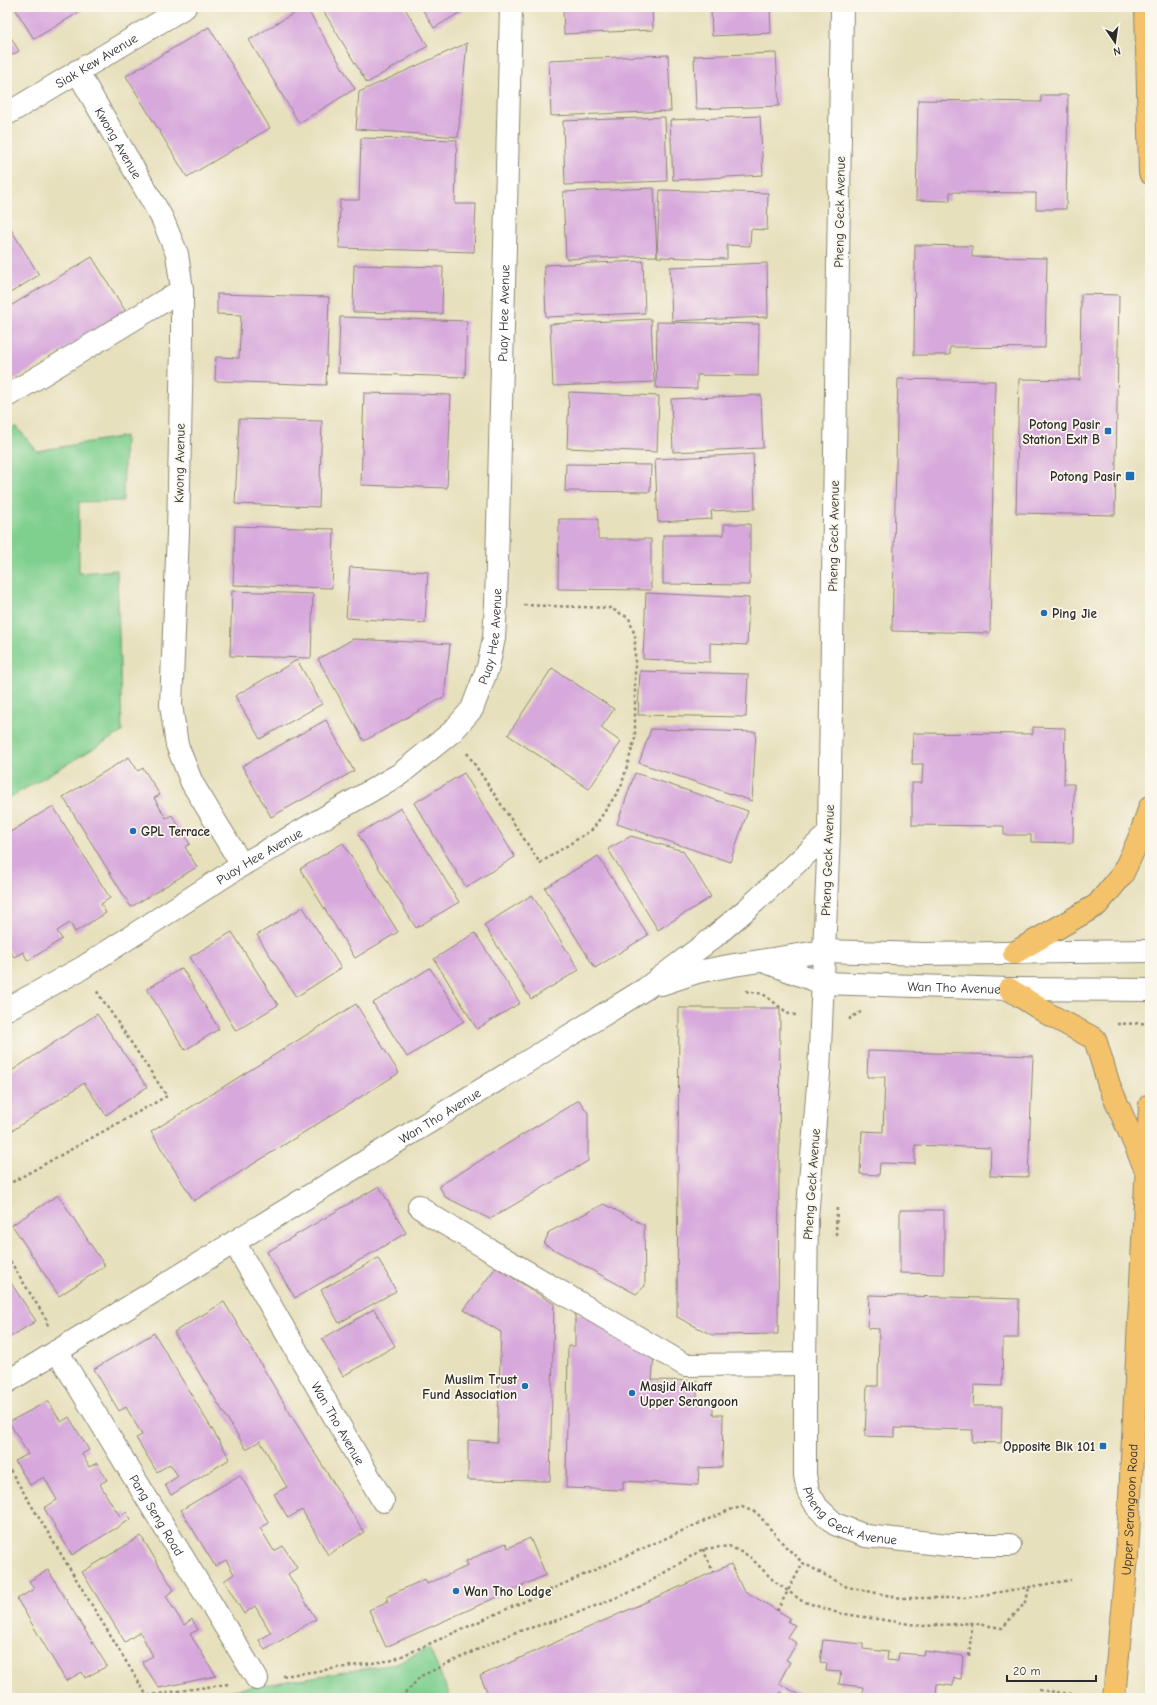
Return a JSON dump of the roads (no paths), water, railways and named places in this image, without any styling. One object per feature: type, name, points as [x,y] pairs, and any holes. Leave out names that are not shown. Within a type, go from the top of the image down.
[{"type":"main road","points":[[1146,7],[1150,173]]},
{"type":"main road","points":[[1014,953],[1097,905],[1122,875],[1138,841],[1150,807]]},
{"type":"main road","points":[[1009,989],[1048,1014],[1095,1039],[1109,1084],[1146,1171]]},
{"type":"main road","name":"Upper Serangoon Road","points":[[1114,1698],[1127,1548],[1150,1105]]},
{"type":"street","name":"Siak Kew Avenue","points":[[7,114],[185,7]]},
{"type":"street","name":"Puay Hee Avenue","points":[[7,1009],[82,968],[242,865],[400,774],[453,731],[472,709],[488,667],[494,638],[496,604],[511,7]]},
{"type":"street","name":"Pheng Geck Avenue","points":[[842,7],[829,833],[819,1073],[807,1218],[805,1475],[808,1491],[817,1507],[835,1524],[855,1532],[873,1536],[948,1545],[1010,1545]]},
{"type":"street","name":"Kwong Avenue","points":[[77,71],[162,218],[177,254],[182,290],[178,532],[171,705],[177,745],[192,783],[242,865]]},
{"type":"street","points":[[7,396],[182,290]]},
{"type":"street","name":"Wan Tho Avenue","points":[[7,1382],[645,989],[714,937],[748,908],[829,833]]},
{"type":"street","name":"Wan Tho Avenue","points":[[645,989],[697,972],[824,952],[923,954],[1150,951]]},
{"type":"street","name":"Wan Tho Avenue","points":[[762,961],[822,983],[1009,989],[1150,990]]},
{"type":"street","points":[[419,1206],[436,1219],[685,1365],[805,1364]]},
{"type":"street","name":"Wan Tho Avenue","points":[[234,1242],[382,1501]]},
{"type":"street","name":"Pang Seng Road","points":[[57,1351],[257,1679]]},
{"type":"place","name":"Potong Pasir Station Exit B","points":[[1108,431]]},
{"type":"place","name":"Potong Pasir","points":[[1130,476]]},
{"type":"place","name":"Ping Jie","points":[[1044,613]]},
{"type":"place","name":"GPL Terrace","points":[[133,831]]},
{"type":"place","name":"Muslim Trust Fund Association","points":[[525,1386]]},
{"type":"place","name":"Masjid Alkaff Upper Serangoon","points":[[632,1393]]},
{"type":"place","name":"Opposite Blk 101","points":[[1103,1446]]},
{"type":"place","name":"Wan Tho Lodge","points":[[456,1591]]}]
